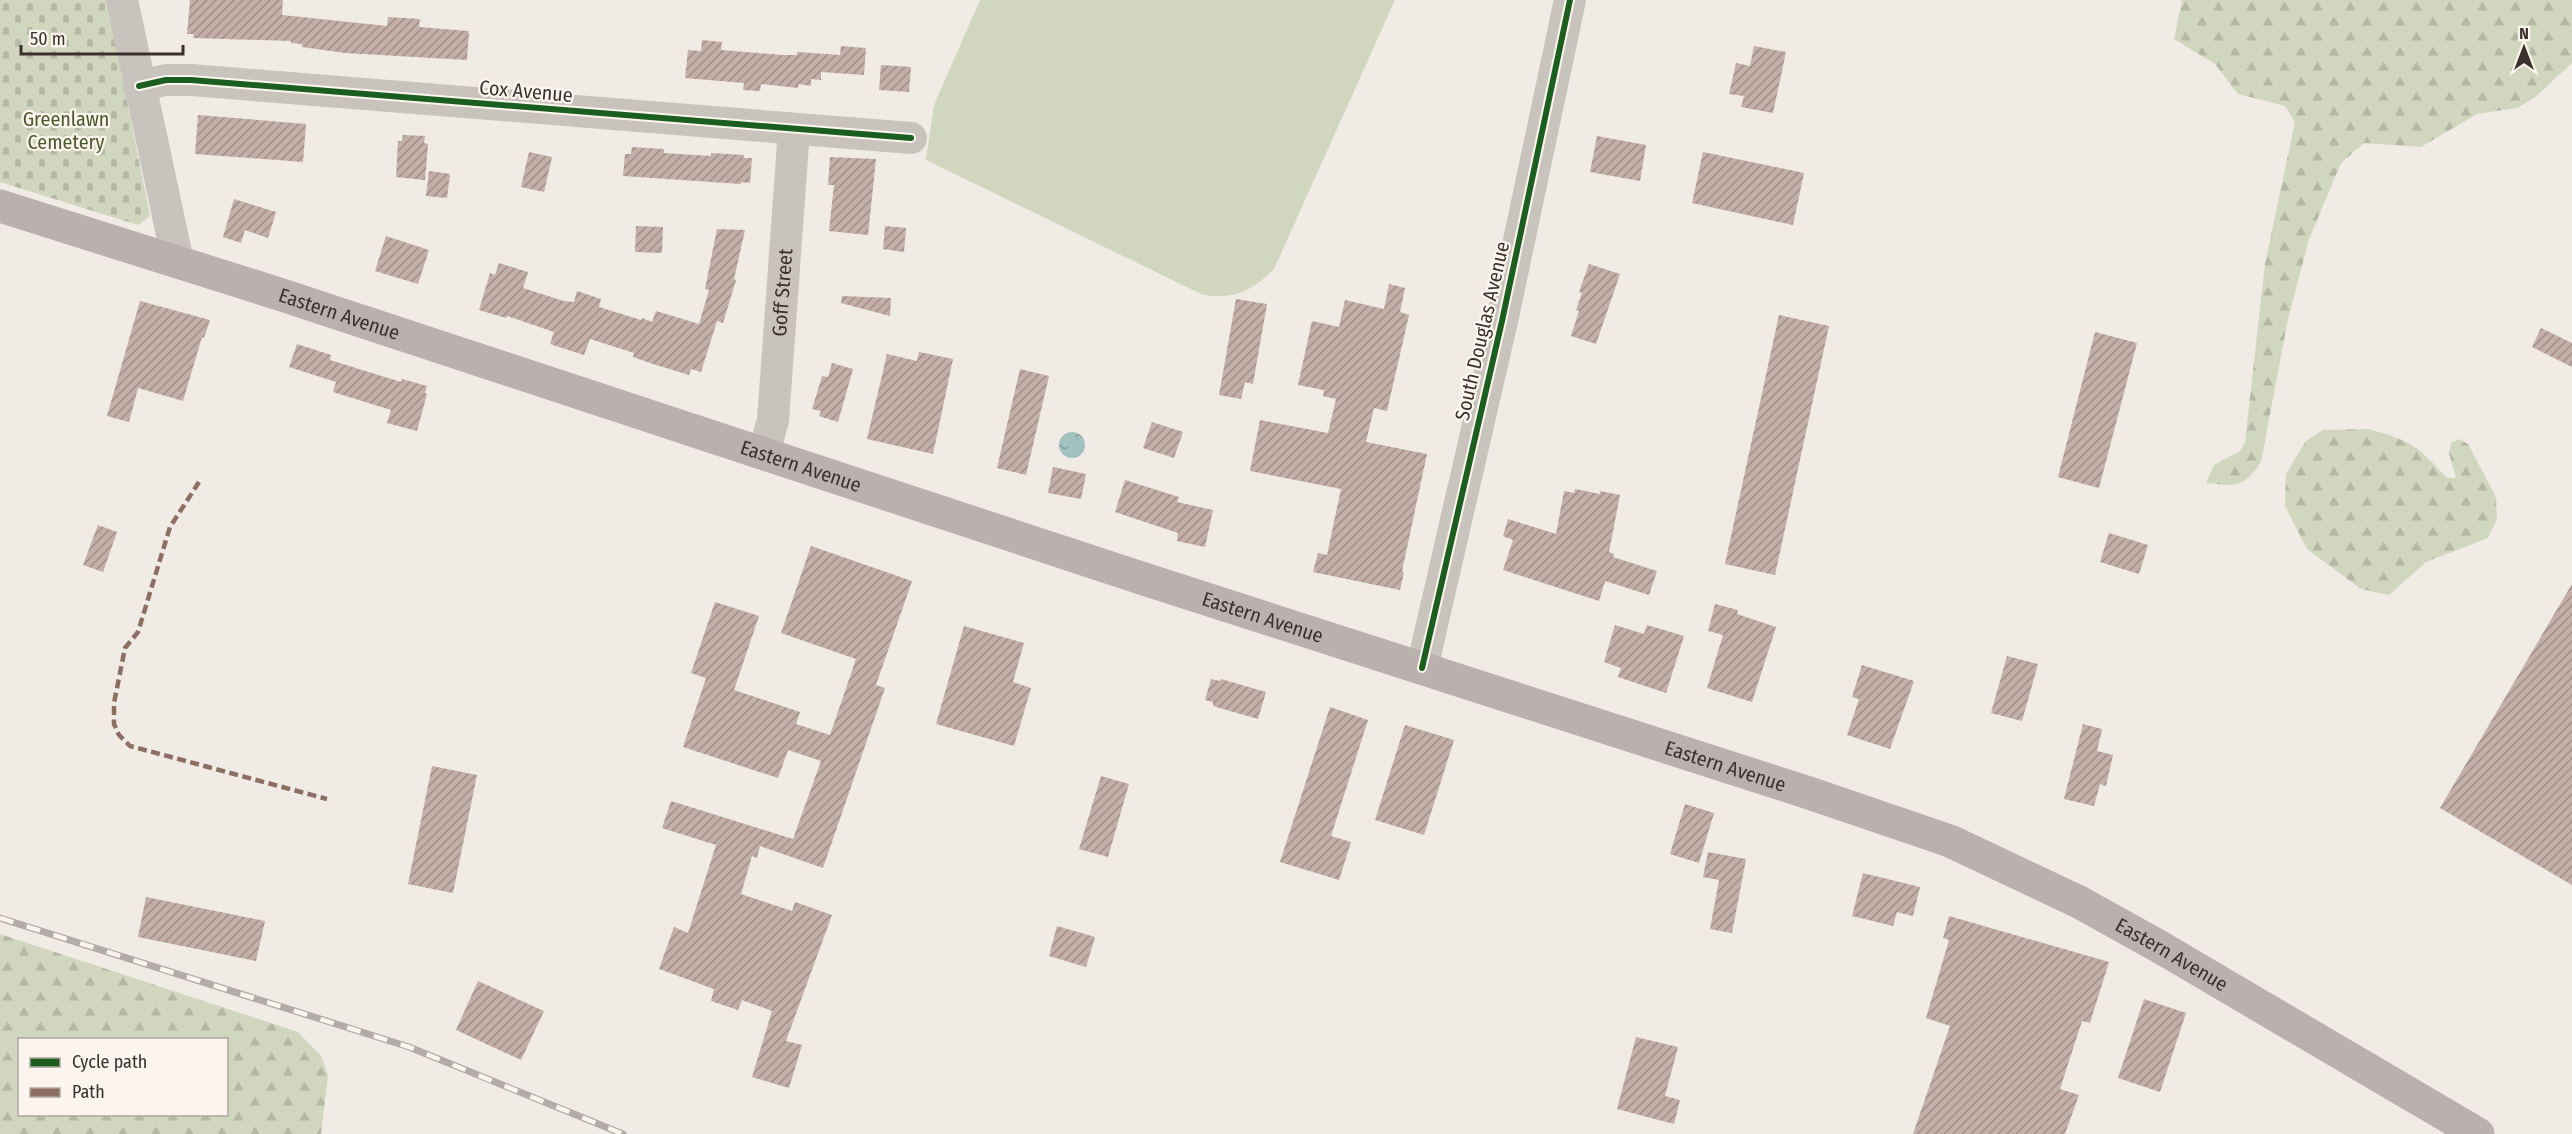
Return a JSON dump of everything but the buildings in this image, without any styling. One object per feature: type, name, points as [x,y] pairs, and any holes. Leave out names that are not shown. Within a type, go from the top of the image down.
[{"type":"main road","name":"Eastern Avenue","points":[[0,206],[1809,793],[1950,841],[2079,902],[2160,947],[2478,1134]]},
{"type":"street","points":[[122,0],[178,262]]},
{"type":"street","name":"South Douglas Avenue","points":[[1422,668],[1507,299],[1570,0]]},
{"type":"street","name":"Cox Avenue","points":[[139,86],[166,80],[191,80],[911,138]]},
{"type":"street","name":"Goff Street","points":[[764,453],[773,420],[794,130]]},
{"type":"green space","name":"Greenlawn Cemetery","points":[[0,0],[107,0],[150,216],[138,225],[0,182]]},
{"type":"green space","points":[[980,0],[1395,0],[1274,269],[1258,283],[1241,292],[1212,296],[1201,294],[926,160],[934,105]]},
{"type":"green space","points":[[2182,0],[2572,0],[2572,63],[2534,98],[2517,108],[2477,114],[2421,147],[2364,143],[2341,163],[2309,239],[2288,319],[2261,462],[2244,481],[2232,485],[2206,483],[2214,465],[2240,451],[2245,442],[2265,264],[2295,122],[2285,106],[2238,94],[2215,64],[2174,39]]},
{"type":"green space","points":[[2368,429],[2404,441],[2420,451],[2447,478],[2456,478],[2449,453],[2451,443],[2459,439],[2468,444],[2496,497],[2497,519],[2488,538],[2426,562],[2389,595],[2361,589],[2307,549],[2285,506],[2286,474],[2306,441],[2323,430]]},
{"type":"green space","points":[[0,934],[298,1032],[321,1056],[328,1075],[321,1134],[0,1134]]},
{"type":"water","points":[[1072,432],[1081,436],[1085,445],[1081,454],[1072,458],[1063,454],[1059,445],[1063,436]]},
{"type":"railway","points":[[0,918],[409,1047],[623,1134]]},
{"type":"marked path","points":[[199,482],[170,527],[138,632],[125,648],[114,703],[114,724],[119,735],[130,746],[327,799]]},
{"type":"cycle path","points":[[1422,668],[1502,321],[1570,0]]},
{"type":"cycle path","points":[[139,86],[166,80],[191,80],[911,138]]}]
